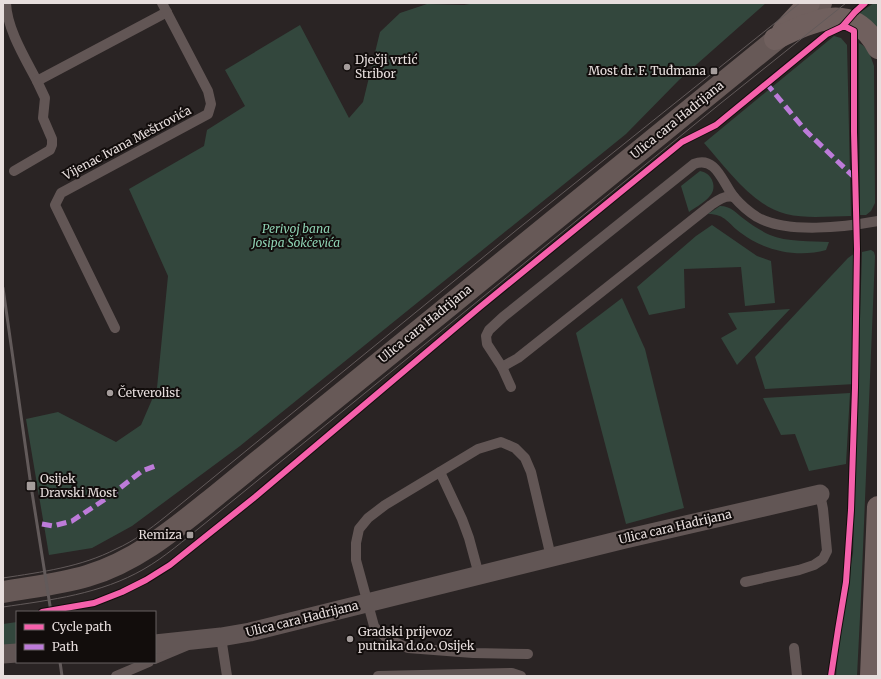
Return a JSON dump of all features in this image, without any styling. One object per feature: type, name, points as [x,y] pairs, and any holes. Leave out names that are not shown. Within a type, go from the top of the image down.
[{"type":"main road","points":[[775,39],[810,3]]},
{"type":"main road","name":"Ulica cara Hadrijana","points":[[3,592],[87,576],[121,563],[149,548],[218,494],[821,3]]},
{"type":"main road","points":[[775,39],[811,23],[836,18],[848,20],[860,26],[874,41],[878,48]]},
{"type":"main road","points":[[871,676],[878,507]]},
{"type":"street","name":"Ulica cara Hadrijana","points":[[156,644],[221,637],[256,631],[632,537],[820,494]]},
{"type":"street","points":[[3,654],[16,653]]},
{"type":"lane","points":[[6,3],[6,10],[16,39],[45,98],[43,118],[52,139],[50,150],[14,171]]},
{"type":"lane","points":[[37,81],[164,7]]},
{"type":"lane","name":"Vijenac Ivana Meštrovića","points":[[115,328],[55,205],[61,193],[208,114],[211,104],[208,91],[164,7]]},
{"type":"lane","points":[[511,387],[502,367],[487,344],[486,336],[489,330],[503,317],[694,164],[700,161],[708,162],[722,178],[734,196],[757,217],[769,222],[784,225],[831,228],[878,222]]},
{"type":"lane","points":[[502,367],[518,358],[711,205],[723,197],[734,196]]},
{"type":"lane","points":[[528,654],[473,653],[408,648],[388,639],[374,626],[356,560],[356,542],[359,529],[368,518],[385,505],[478,449],[501,442],[515,448],[525,458],[531,472],[551,557]]},
{"type":"lane","points":[[440,472],[462,519],[479,575]]},
{"type":"lane","points":[[745,582],[799,570],[814,565],[823,559],[827,551],[820,494]]},
{"type":"lane","points":[[221,637],[227,676]]},
{"type":"lane","points":[[156,660],[200,639]]},
{"type":"lane","points":[[794,648],[797,676]]},
{"type":"lane","points":[[116,676],[147,663]]},
{"type":"lane","points":[[378,676],[512,674],[521,676]]},
{"type":"green space","name":"Perivoj bana Josipa Šokčevića","points":[[476,3],[766,3],[679,80],[626,134],[240,446],[132,526],[92,548],[49,555],[26,419],[58,412],[116,442],[141,425],[157,388],[168,276],[129,189],[204,146],[207,130],[245,106],[225,70],[300,25],[349,118],[363,102],[380,32],[400,13],[427,4],[464,5]]},
{"type":"green space","points":[[874,3],[878,3],[878,35],[859,13]]},
{"type":"green space","points":[[834,36],[841,38],[847,45],[851,216],[794,216],[774,210],[751,195],[704,143]]},
{"type":"green space","points":[[859,43],[867,50],[874,66],[875,203],[871,211],[866,215],[860,215]]},
{"type":"green space","points":[[700,171],[704,172],[711,178],[713,191],[703,203],[689,212],[681,186]]},
{"type":"green space","points":[[720,206],[724,206],[736,212],[757,228],[776,237],[799,241],[829,242],[826,250],[815,252],[793,253],[771,248],[750,239],[723,218],[714,214],[708,214]]},
{"type":"green space","points":[[712,225],[757,256],[771,261],[775,303],[745,306],[741,267],[684,269],[685,308],[649,315],[637,287],[696,236]]},
{"type":"green space","points":[[871,250],[874,252],[875,256],[857,676],[836,676],[841,621],[853,553],[862,252]]},
{"type":"green space","points":[[855,253],[855,384],[765,389],[755,357],[848,258]]},
{"type":"green space","points":[[622,298],[645,349],[684,508],[626,524],[576,333]]},
{"type":"green space","points":[[790,309],[737,365],[721,338],[737,329],[728,313]]},
{"type":"green space","points":[[850,393],[846,464],[809,471],[795,434],[781,435],[763,398]]},
{"type":"green space","points":[[16,622],[16,647],[3,647],[3,624]]},
{"type":"tram line","points":[[3,578],[75,565],[123,546],[148,530],[519,228],[800,3]]},
{"type":"tram line","points":[[3,607],[75,595],[93,590],[128,578],[159,559],[203,525],[846,3]]},
{"type":"railway","points":[[3,288],[31,486],[51,611]]},
{"type":"railway","points":[[60,663],[62,676]]},
{"type":"marked path","points":[[766,83],[806,131],[856,179]]},
{"type":"marked path","points":[[42,524],[53,526],[72,521],[107,498],[142,471],[155,466]]},
{"type":"cycle path","points":[[48,611],[94,603],[122,592],[146,580],[170,565],[255,497],[480,307],[682,142],[716,125],[827,34],[842,27],[865,3]]},
{"type":"cycle path","points":[[831,676],[846,582],[851,510],[855,388],[857,249],[854,132],[854,31],[846,27],[842,27]]},
{"type":"place","name":"Dječji vrtić Stribor","points":[[347,67]]},
{"type":"place","name":"Most dr. F. Tuđmana","points":[[714,71]]},
{"type":"place","name":"Četverolist","points":[[110,393]]},
{"type":"place","name":"Osijek Dravski Most","points":[[31,486]]},
{"type":"place","name":"Remiza","points":[[190,535]]},
{"type":"place","name":"Gradski prijevoz putnika d.o.o. Osijek","points":[[350,639]]}]
